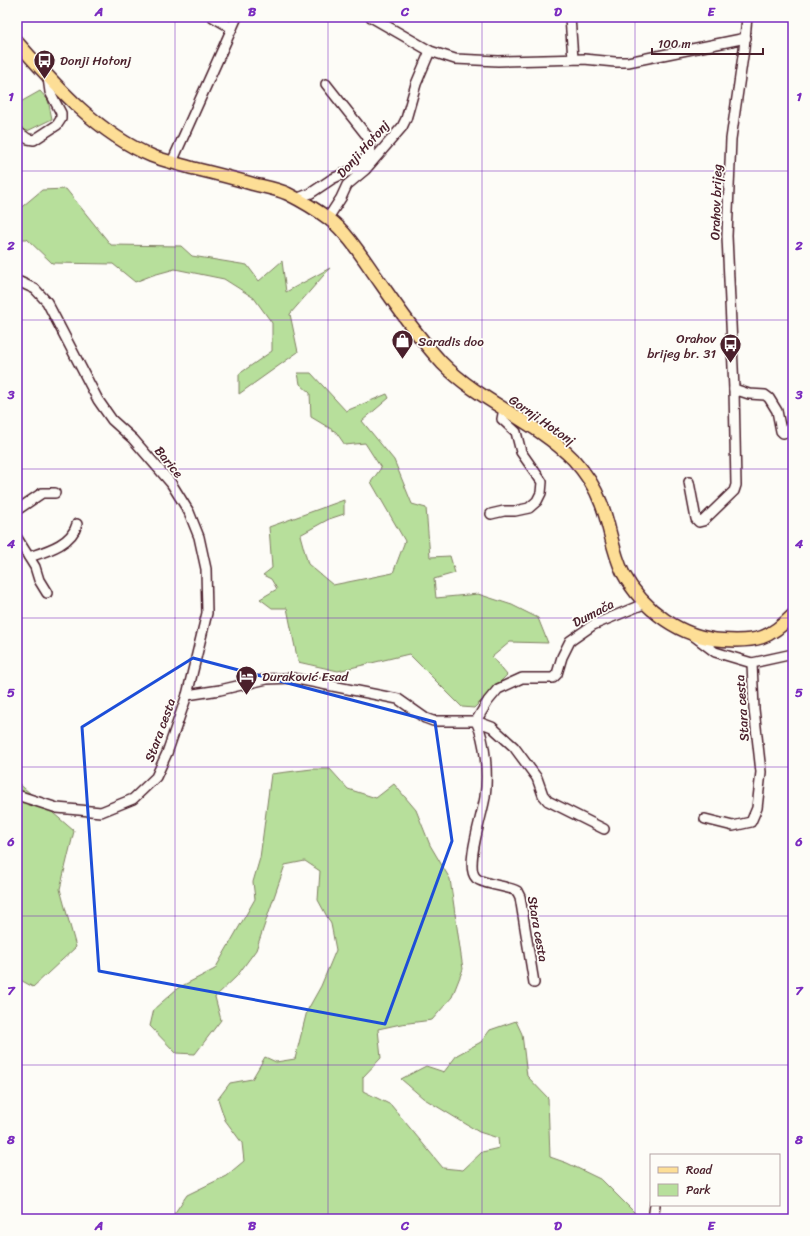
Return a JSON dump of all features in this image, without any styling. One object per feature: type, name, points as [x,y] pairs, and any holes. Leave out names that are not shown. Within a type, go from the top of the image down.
[{"type":"main road","points":[[17,42],[48,78],[94,122],[127,143],[152,156],[288,194],[328,218]]},
{"type":"main road","name":"Gornji Hotonj","points":[[328,218],[335,223],[357,249],[414,330],[443,364],[479,394],[548,438],[573,460],[587,476],[601,501],[623,572],[634,589],[646,603],[665,620],[694,636],[721,640],[755,639],[768,636],[780,628],[793,615]]},
{"type":"street","points":[[213,17],[232,28]]},
{"type":"street","points":[[172,162],[237,17]]},
{"type":"street","points":[[371,17],[430,51],[455,59],[498,61],[573,59],[628,62],[746,38]]},
{"type":"street","points":[[570,17],[573,59]]},
{"type":"street","name":"Orahov brijeg","points":[[689,482],[696,519],[699,522],[703,521],[734,491],[736,485],[728,228],[731,139],[746,38],[747,17]]},
{"type":"street","name":"Donji Hotonj","points":[[328,218],[341,198],[347,185],[365,170],[402,127],[406,119],[416,84],[430,51]]},
{"type":"street","points":[[17,131],[28,139],[34,140],[57,125],[61,119],[61,113],[50,92],[48,78]]},
{"type":"street","name":"Donji Hotonj","points":[[296,199],[311,193],[332,179],[356,168],[370,153],[367,136],[326,84]]},
{"type":"street","name":"Barice","points":[[17,282],[35,289],[47,302],[98,400],[112,420],[133,439],[171,483],[189,512],[200,537],[206,569],[207,613],[187,695]]},
{"type":"street","points":[[734,389],[750,394],[765,395],[769,398],[775,406],[781,431],[783,433],[786,433],[789,430],[793,418]]},
{"type":"street","points":[[491,514],[529,508],[536,501],[541,492],[542,482],[521,452],[516,432],[502,419],[504,409]]},
{"type":"street","points":[[17,510],[42,493],[56,493]]},
{"type":"street","points":[[29,557],[50,550],[70,538],[76,532],[77,524]]},
{"type":"street","points":[[17,538],[29,557],[47,593]]},
{"type":"street","name":"Dumača","points":[[476,721],[488,701],[498,689],[522,678],[553,678],[557,674],[562,657],[570,641],[593,625],[646,603]]},
{"type":"street","name":"Stara cesta","points":[[694,636],[715,652],[752,663],[793,654]]},
{"type":"street","name":"Stara cesta","points":[[705,819],[733,826],[750,822],[757,808],[761,772],[754,709],[752,663]]},
{"type":"street","name":"Stara cesta","points":[[17,795],[57,808],[101,812],[133,799],[156,777],[167,753],[187,695],[220,690],[267,679],[292,678],[398,698],[425,718],[433,721],[476,721],[492,727],[514,747],[537,778],[543,795],[548,801],[604,829]]},
{"type":"street","name":"Stara cesta","points":[[476,721],[482,738],[486,771],[485,796],[473,850],[473,873],[476,878],[482,882],[510,887],[517,891],[520,897],[534,983]]},
{"type":"street","points":[[653,1219],[655,1206]]},
{"type":"highlighted area","points":[[193,658],[435,722],[452,841],[385,1024],[99,971],[82,727]]},
{"type":"green space","points":[[40,91],[48,100],[52,119],[17,136],[17,104]]},
{"type":"green space","points":[[66,189],[111,245],[181,246],[192,256],[247,265],[259,281],[282,261],[286,292],[330,268],[290,314],[298,352],[239,394],[239,374],[272,351],[272,323],[254,298],[224,279],[175,269],[135,282],[113,264],[52,263],[27,239],[17,239],[17,211],[42,190]]},
{"type":"green space","points":[[298,373],[311,373],[346,411],[387,394],[389,398],[362,421],[394,460],[412,504],[426,508],[430,557],[450,556],[455,573],[434,579],[436,598],[478,594],[512,605],[538,618],[548,643],[510,642],[492,657],[507,675],[474,708],[462,707],[409,654],[338,671],[298,662],[287,608],[272,608],[260,599],[277,589],[271,579],[263,575],[272,568],[269,527],[344,500],[344,514],[329,519],[300,535],[308,564],[333,585],[393,573],[405,541],[371,482],[381,468],[365,443],[345,445],[336,432],[311,417],[310,393],[300,384]]},
{"type":"green space","points":[[312,769],[330,769],[348,789],[376,798],[394,784],[416,810],[430,845],[450,879],[463,969],[452,997],[432,1020],[378,1029],[381,1058],[363,1077],[363,1091],[391,1105],[443,1168],[463,1170],[482,1152],[499,1148],[498,1138],[479,1132],[423,1098],[401,1079],[426,1066],[444,1072],[457,1055],[481,1042],[490,1030],[516,1021],[522,1034],[527,1076],[548,1098],[550,1157],[567,1163],[602,1180],[641,1219],[174,1219],[174,1214],[187,1195],[226,1176],[244,1161],[242,1143],[225,1120],[218,1099],[230,1083],[252,1079],[265,1057],[276,1062],[295,1059],[307,1011],[321,986],[336,950],[331,924],[318,900],[320,871],[305,861],[285,865],[256,950],[237,976],[215,997],[221,1020],[195,1054],[176,1053],[150,1026],[154,1009],[178,988],[215,969],[255,899],[253,882],[260,858],[271,774]]},
{"type":"green space","points":[[17,782],[74,831],[60,889],[76,947],[33,987],[17,978]]},
{"type":"place","name":"Donji Hotonj","points":[[45,80]]},
{"type":"place","name":"Saradis doo","points":[[403,360]]},
{"type":"place","name":"Orahov brijeg br. 31","points":[[731,364]]},
{"type":"place","name":"Duraković Esad","points":[[246,696]]}]
